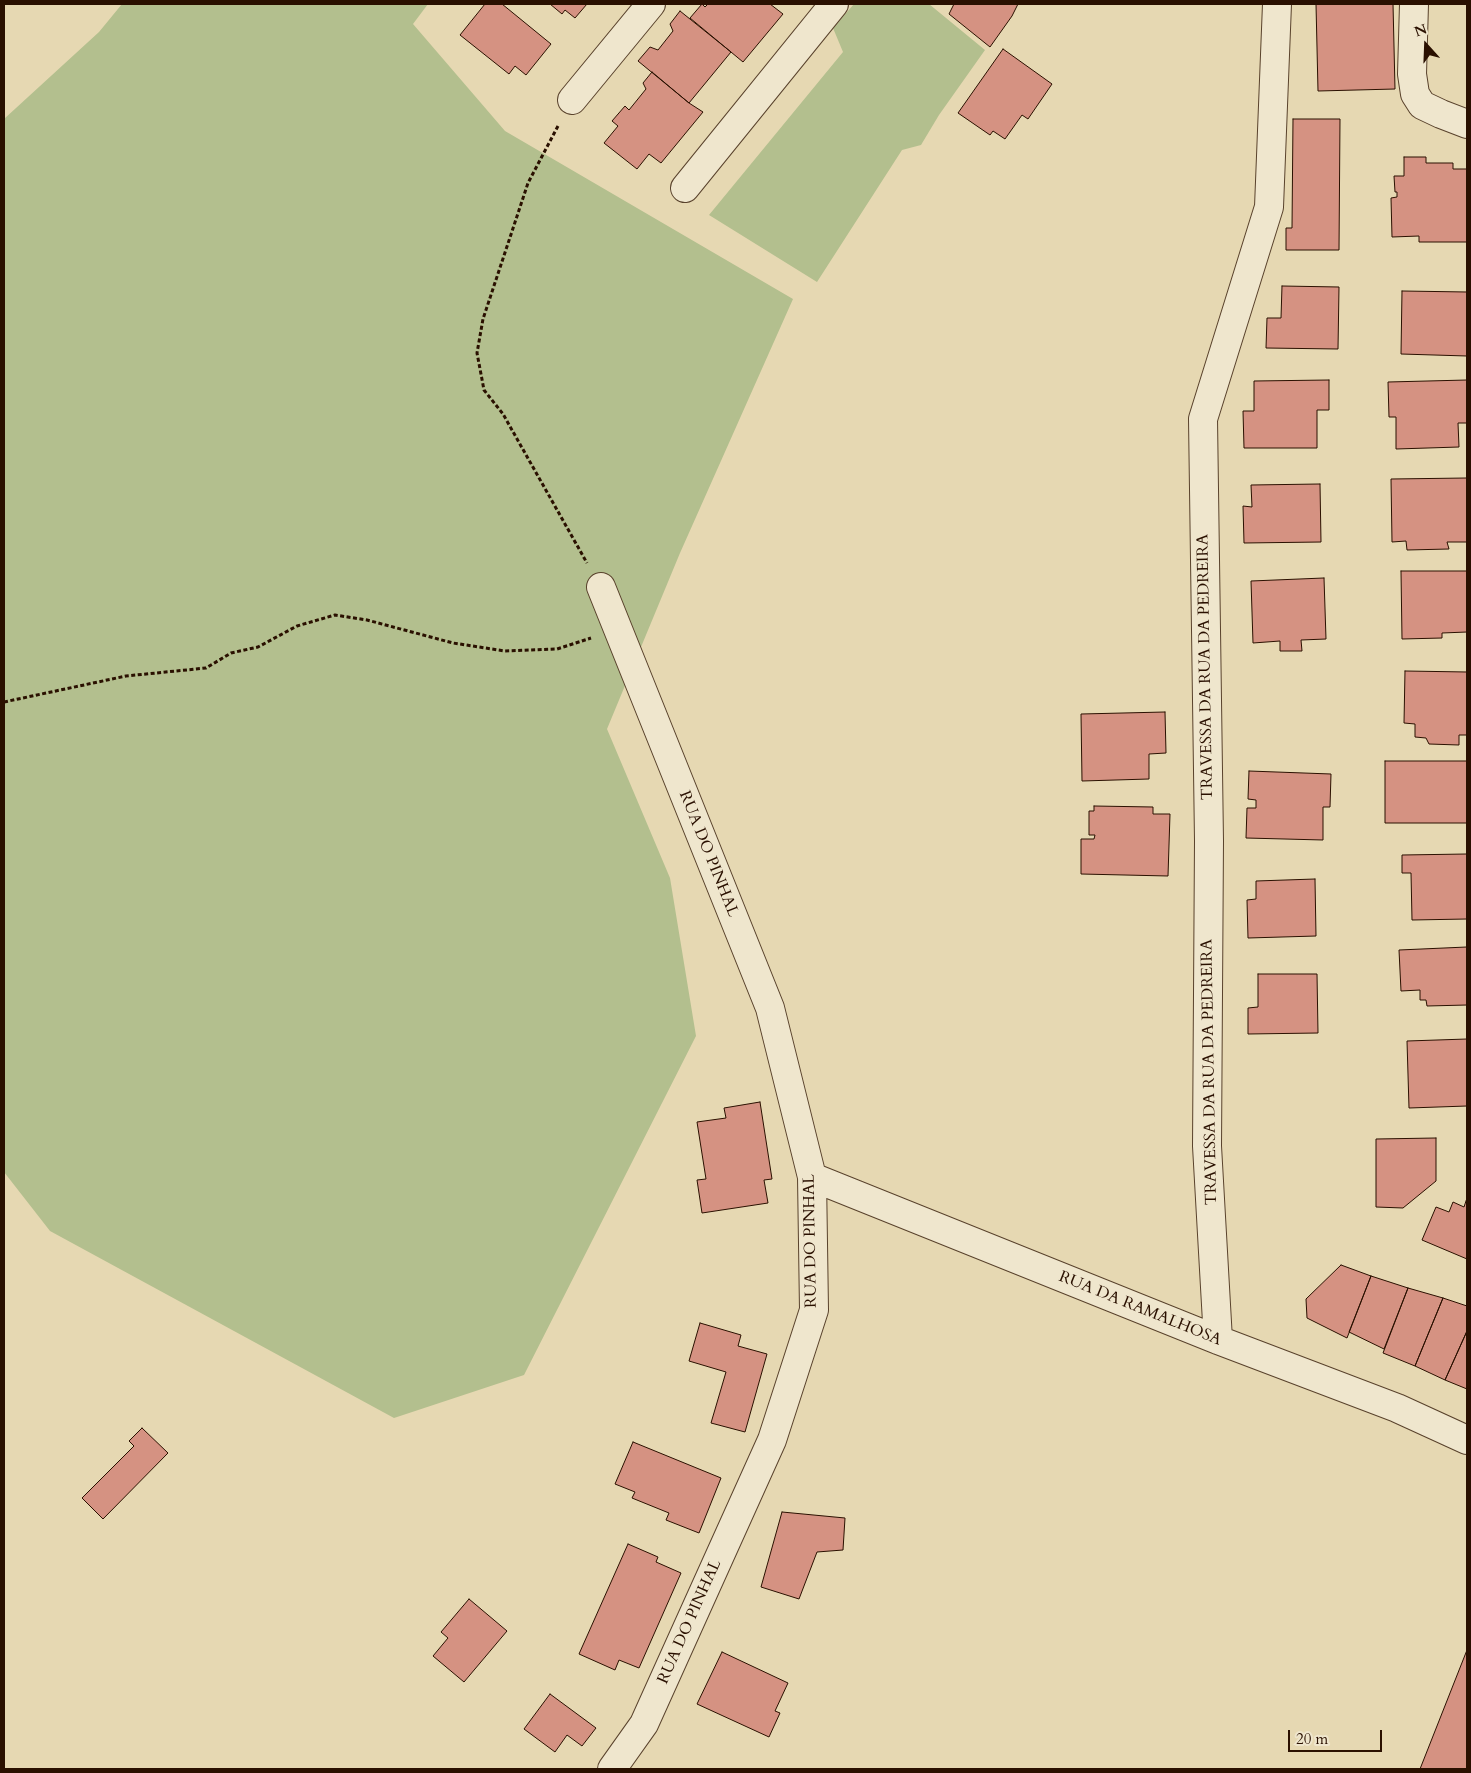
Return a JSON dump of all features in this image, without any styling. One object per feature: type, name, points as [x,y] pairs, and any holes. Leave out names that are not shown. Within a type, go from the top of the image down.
[{"type":"street","points":[[572,100],[651,4]]},
{"type":"street","points":[[685,188],[834,4]]},
{"type":"street","name":"TRAVESSA DA RUA DA PEDREIRA","points":[[1218,1340],[1207,1146],[1209,841],[1203,419],[1269,207],[1277,4]]},
{"type":"street","points":[[1414,4],[1412,74],[1415,94],[1422,105],[1467,124]]},
{"type":"street","name":"RUA DO PINHAL","points":[[606,599],[770,1008],[812,1177],[814,1310],[772,1440],[644,1724],[612,1769]]},
{"type":"street","name":"RUA DA RAMALHOSA","points":[[812,1177],[1218,1340],[1397,1408],[1467,1440]]},
{"type":"path","points":[[4,702],[126,676],[206,668],[231,653],[258,647],[297,626],[336,615],[367,620],[453,643],[505,651],[557,649],[590,638],[606,599],[504,414],[484,390],[477,353],[483,319],[528,183],[572,100]]},
{"type":"green space","points":[[122,4],[428,4],[413,24],[505,131],[793,299],[680,553],[607,729],[670,878],[696,1036],[524,1375],[394,1418],[50,1231],[4,1172],[4,119],[99,32]]},
{"type":"green space","points":[[854,4],[929,4],[985,50],[939,115],[921,145],[902,150],[817,282],[709,215],[843,52],[833,28]]},
{"type":"building","points":[[485,4],[502,4],[551,44],[526,75],[515,66],[509,74],[460,35]]},
{"type":"building","points":[[550,4],[587,4],[575,18],[565,10],[562,14]]},
{"type":"building","points":[[702,4],[705,7],[708,4],[770,4],[783,14],[743,62],[690,18]]},
{"type":"building","points":[[954,4],[1018,4],[1012,16],[990,47],[949,14]]},
{"type":"building","points":[[1316,4],[1393,4],[1395,89],[1318,91]]},
{"type":"building","points":[[680,11],[731,52],[689,103],[638,61],[650,47],[658,50],[673,31],[670,24]]},
{"type":"building","points":[[1003,49],[1052,84],[1028,119],[1022,115],[1005,139],[993,131],[990,135],[958,113]]},
{"type":"building","points":[[652,72],[689,103],[703,112],[661,163],[649,154],[637,169],[604,143],[618,126],[612,121],[625,106],[629,110],[646,89],[643,83]]},
{"type":"building","points":[[1293,119],[1340,119],[1339,250],[1286,250],[1286,228],[1292,228]]},
{"type":"building","points":[[1404,157],[1426,157],[1426,163],[1453,163],[1453,169],[1467,169],[1467,242],[1419,242],[1419,236],[1392,237],[1391,198],[1397,197],[1394,176],[1404,176]]},
{"type":"building","points":[[1282,286],[1339,287],[1338,349],[1266,348],[1267,318],[1281,318]]},
{"type":"building","points":[[1402,291],[1467,292],[1467,356],[1401,354]]},
{"type":"building","points":[[1329,380],[1329,410],[1317,410],[1317,448],[1244,448],[1243,411],[1254,411],[1254,381]]},
{"type":"building","points":[[1467,380],[1467,423],[1458,423],[1459,447],[1396,449],[1396,417],[1389,417],[1388,382]]},
{"type":"building","points":[[1467,478],[1467,542],[1447,542],[1449,549],[1407,550],[1406,541],[1392,542],[1391,479]]},
{"type":"building","points":[[1320,484],[1321,542],[1244,543],[1243,506],[1252,507],[1251,485]]},
{"type":"building","points":[[1401,571],[1467,571],[1467,632],[1442,633],[1442,638],[1402,639]]},
{"type":"building","points":[[1324,578],[1326,639],[1301,640],[1302,651],[1280,651],[1280,641],[1253,643],[1251,581]]},
{"type":"building","points":[[1405,671],[1467,672],[1467,735],[1459,735],[1459,745],[1429,744],[1426,738],[1415,737],[1415,724],[1404,723]]},
{"type":"building","points":[[1165,712],[1166,753],[1149,754],[1149,779],[1082,781],[1081,714]]},
{"type":"building","points":[[1385,761],[1467,761],[1467,823],[1385,823]]},
{"type":"building","points":[[1249,771],[1331,774],[1330,807],[1323,807],[1323,840],[1246,838],[1247,808],[1256,808],[1256,800],[1248,799]]},
{"type":"building","points":[[1094,806],[1153,807],[1153,814],[1170,814],[1168,876],[1081,874],[1081,839],[1094,839],[1095,835],[1089,835],[1089,811],[1094,811]]},
{"type":"building","points":[[1467,854],[1467,919],[1412,920],[1411,873],[1402,873],[1402,855]]},
{"type":"building","points":[[1315,879],[1316,936],[1248,938],[1247,900],[1256,899],[1256,881]]},
{"type":"building","points":[[1467,947],[1467,1005],[1427,1006],[1426,1000],[1420,1000],[1420,990],[1401,991],[1399,950]]},
{"type":"building","points":[[1258,974],[1317,974],[1318,1033],[1248,1034],[1248,1008],[1258,1007]]},
{"type":"building","points":[[1467,1039],[1467,1106],[1409,1108],[1407,1041]]},
{"type":"building","points":[[760,1102],[772,1179],[764,1180],[768,1203],[702,1213],[697,1180],[706,1179],[697,1122],[726,1118],[724,1108]]},
{"type":"building","points":[[1436,1138],[1436,1181],[1403,1208],[1376,1207],[1376,1139]]},
{"type":"building","points":[[1467,1198],[1467,1259],[1422,1240],[1436,1207],[1449,1212],[1453,1202],[1464,1207]]},
{"type":"building","points":[[1341,1265],[1371,1276],[1347,1338],[1307,1318],[1306,1299]]},
{"type":"building","points":[[1371,1276],[1408,1288],[1384,1349],[1349,1332]]},
{"type":"building","points":[[1408,1288],[1443,1298],[1415,1366],[1383,1353]]},
{"type":"building","points":[[1443,1298],[1467,1306],[1467,1331],[1445,1380],[1415,1366]]},
{"type":"building","points":[[700,1323],[741,1335],[738,1346],[767,1354],[745,1432],[711,1423],[726,1372],[689,1361]]},
{"type":"building","points":[[1467,1331],[1467,1389],[1445,1380]]},
{"type":"building","points":[[142,1428],[168,1453],[103,1519],[82,1498],[134,1446],[129,1441]]},
{"type":"building","points":[[633,1442],[721,1478],[699,1533],[666,1520],[669,1513],[632,1498],[635,1492],[615,1484]]},
{"type":"building","points":[[782,1512],[845,1518],[843,1550],[817,1552],[799,1599],[761,1587]]},
{"type":"building","points":[[628,1544],[658,1557],[656,1562],[681,1573],[639,1668],[619,1660],[615,1670],[579,1654]]},
{"type":"building","points":[[469,1599],[507,1631],[464,1682],[433,1656],[448,1638],[441,1632]]},
{"type":"building","points":[[1467,1650],[1467,1769],[1420,1769]]},
{"type":"building","points":[[722,1652],[788,1683],[775,1711],[780,1713],[769,1737],[697,1704]]},
{"type":"building","points":[[550,1694],[596,1728],[582,1746],[567,1735],[555,1752],[524,1729]]}]
